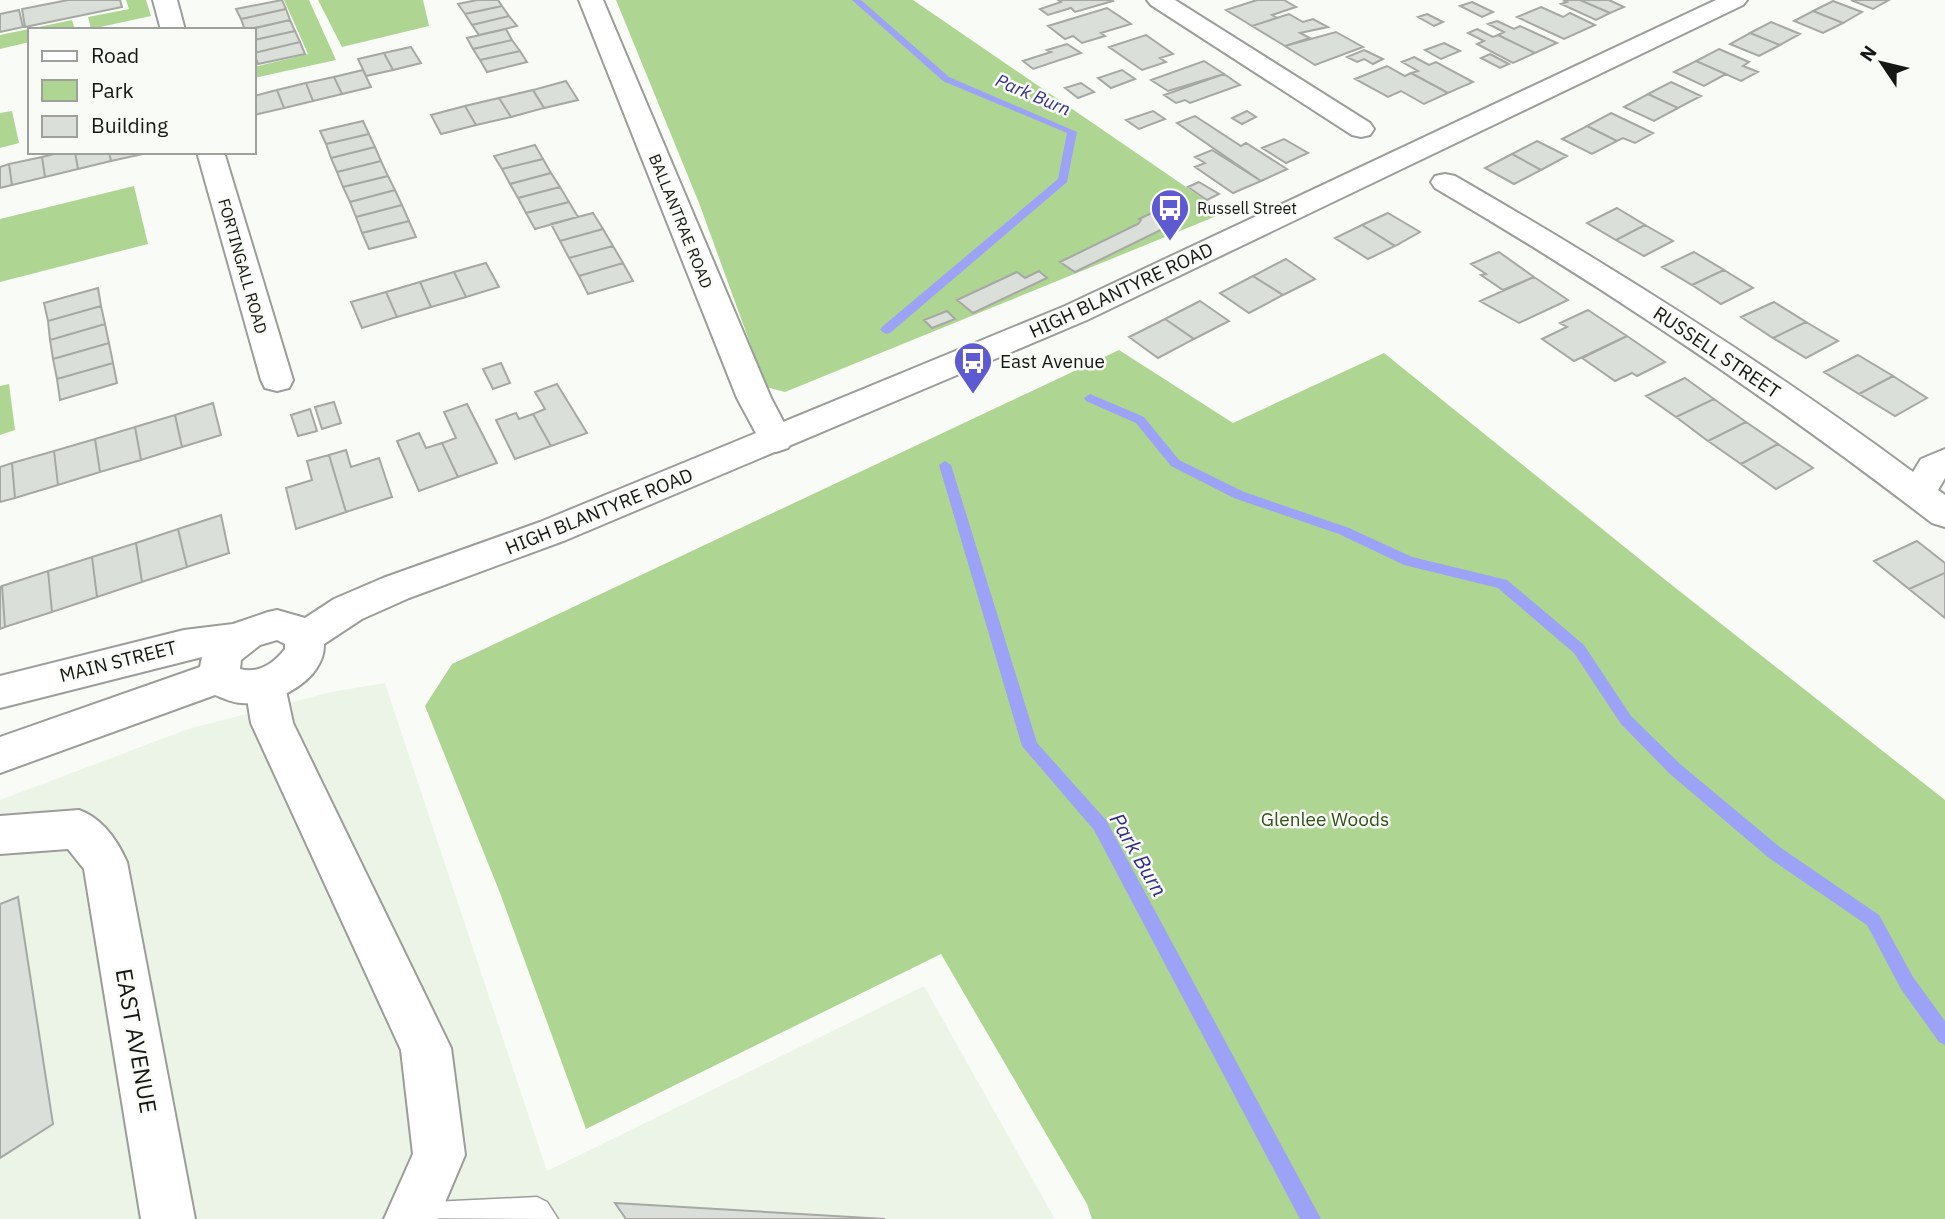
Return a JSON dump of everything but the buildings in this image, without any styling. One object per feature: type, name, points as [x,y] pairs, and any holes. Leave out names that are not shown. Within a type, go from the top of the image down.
[{"type":"street","points":[[164,0],[172,28]]},
{"type":"street","name":"BALLANTRAE ROAD","points":[[591,0],[754,398],[776,440]]},
{"type":"street","points":[[1159,0],[1361,129]]},
{"type":"street","name":"HIGH BLANTYRE ROAD","points":[[304,638],[348,609],[396,588],[553,531],[1076,313],[1735,0]]},
{"type":"street","name":"FORTINGALL ROAD","points":[[211,154],[277,380]]},
{"type":"street","name":"RUSSELL STREET","points":[[1445,182],[1544,239],[1727,356],[1932,503]]},
{"type":"street","points":[[1932,503],[1933,468],[1945,461]]},
{"type":"street","points":[[0,755],[241,667],[289,674],[304,656],[304,638],[299,631],[277,625],[263,626],[241,667]]},
{"type":"street","name":"MAIN STREET","points":[[0,692],[131,660],[180,645],[220,638],[241,667]]},
{"type":"street","points":[[241,667],[272,723],[426,1048],[439,1155],[411,1219]]},
{"type":"street","name":"EAST AVENUE","points":[[0,835],[79,829],[105,862],[167,1219]]},
{"type":"lane","points":[[411,1219],[537,1212],[543,1219]]},
{"type":"shaded area","points":[[385,683],[547,1171],[924,986],[1055,1219],[0,1219],[0,800],[188,729],[331,692]]},
{"type":"green space","points":[[126,0],[146,0],[151,16],[91,28],[88,17],[129,9]]},
{"type":"green space","points":[[284,0],[309,0],[336,60],[256,78],[256,67],[308,54]]},
{"type":"green space","points":[[318,0],[423,0],[429,26],[342,47]]},
{"type":"green space","points":[[616,0],[913,0],[1224,213],[785,392],[766,387],[699,203]]},
{"type":"green space","points":[[72,20],[74,28],[34,28]]},
{"type":"green space","points":[[28,29],[28,42],[0,49],[0,35]]},
{"type":"green space","points":[[12,111],[19,143],[0,148],[0,113]]},
{"type":"green space","points":[[134,186],[148,244],[0,282],[0,219]]},
{"type":"green space","name":"Glenlee Woods","points":[[1119,350],[1233,423],[1384,353],[1668,582],[1945,800],[1945,1219],[1092,1219],[1087,1204],[941,954],[586,1129],[500,893],[425,706],[452,664]]},
{"type":"green space","points":[[9,384],[15,430],[0,435],[0,386]]},
{"type":"waterway","name":"Park Burn","points":[[856,0],[946,79],[1072,132],[1063,180],[886,330]]},
{"type":"waterway","points":[[1090,398],[1140,420],[1175,463],[1239,495],[1344,531],[1409,561],[1502,584],[1579,649],[1626,720],[1675,769],[1775,853],[1873,920],[1907,983],[1945,1036]]},
{"type":"waterway","name":"Park Burn","points":[[945,465],[1030,746],[1100,825],[1311,1219]]},
{"type":"place","name":"Russell Street","points":[[1170,242]]},
{"type":"place","name":"East Avenue","points":[[973,395]]}]
